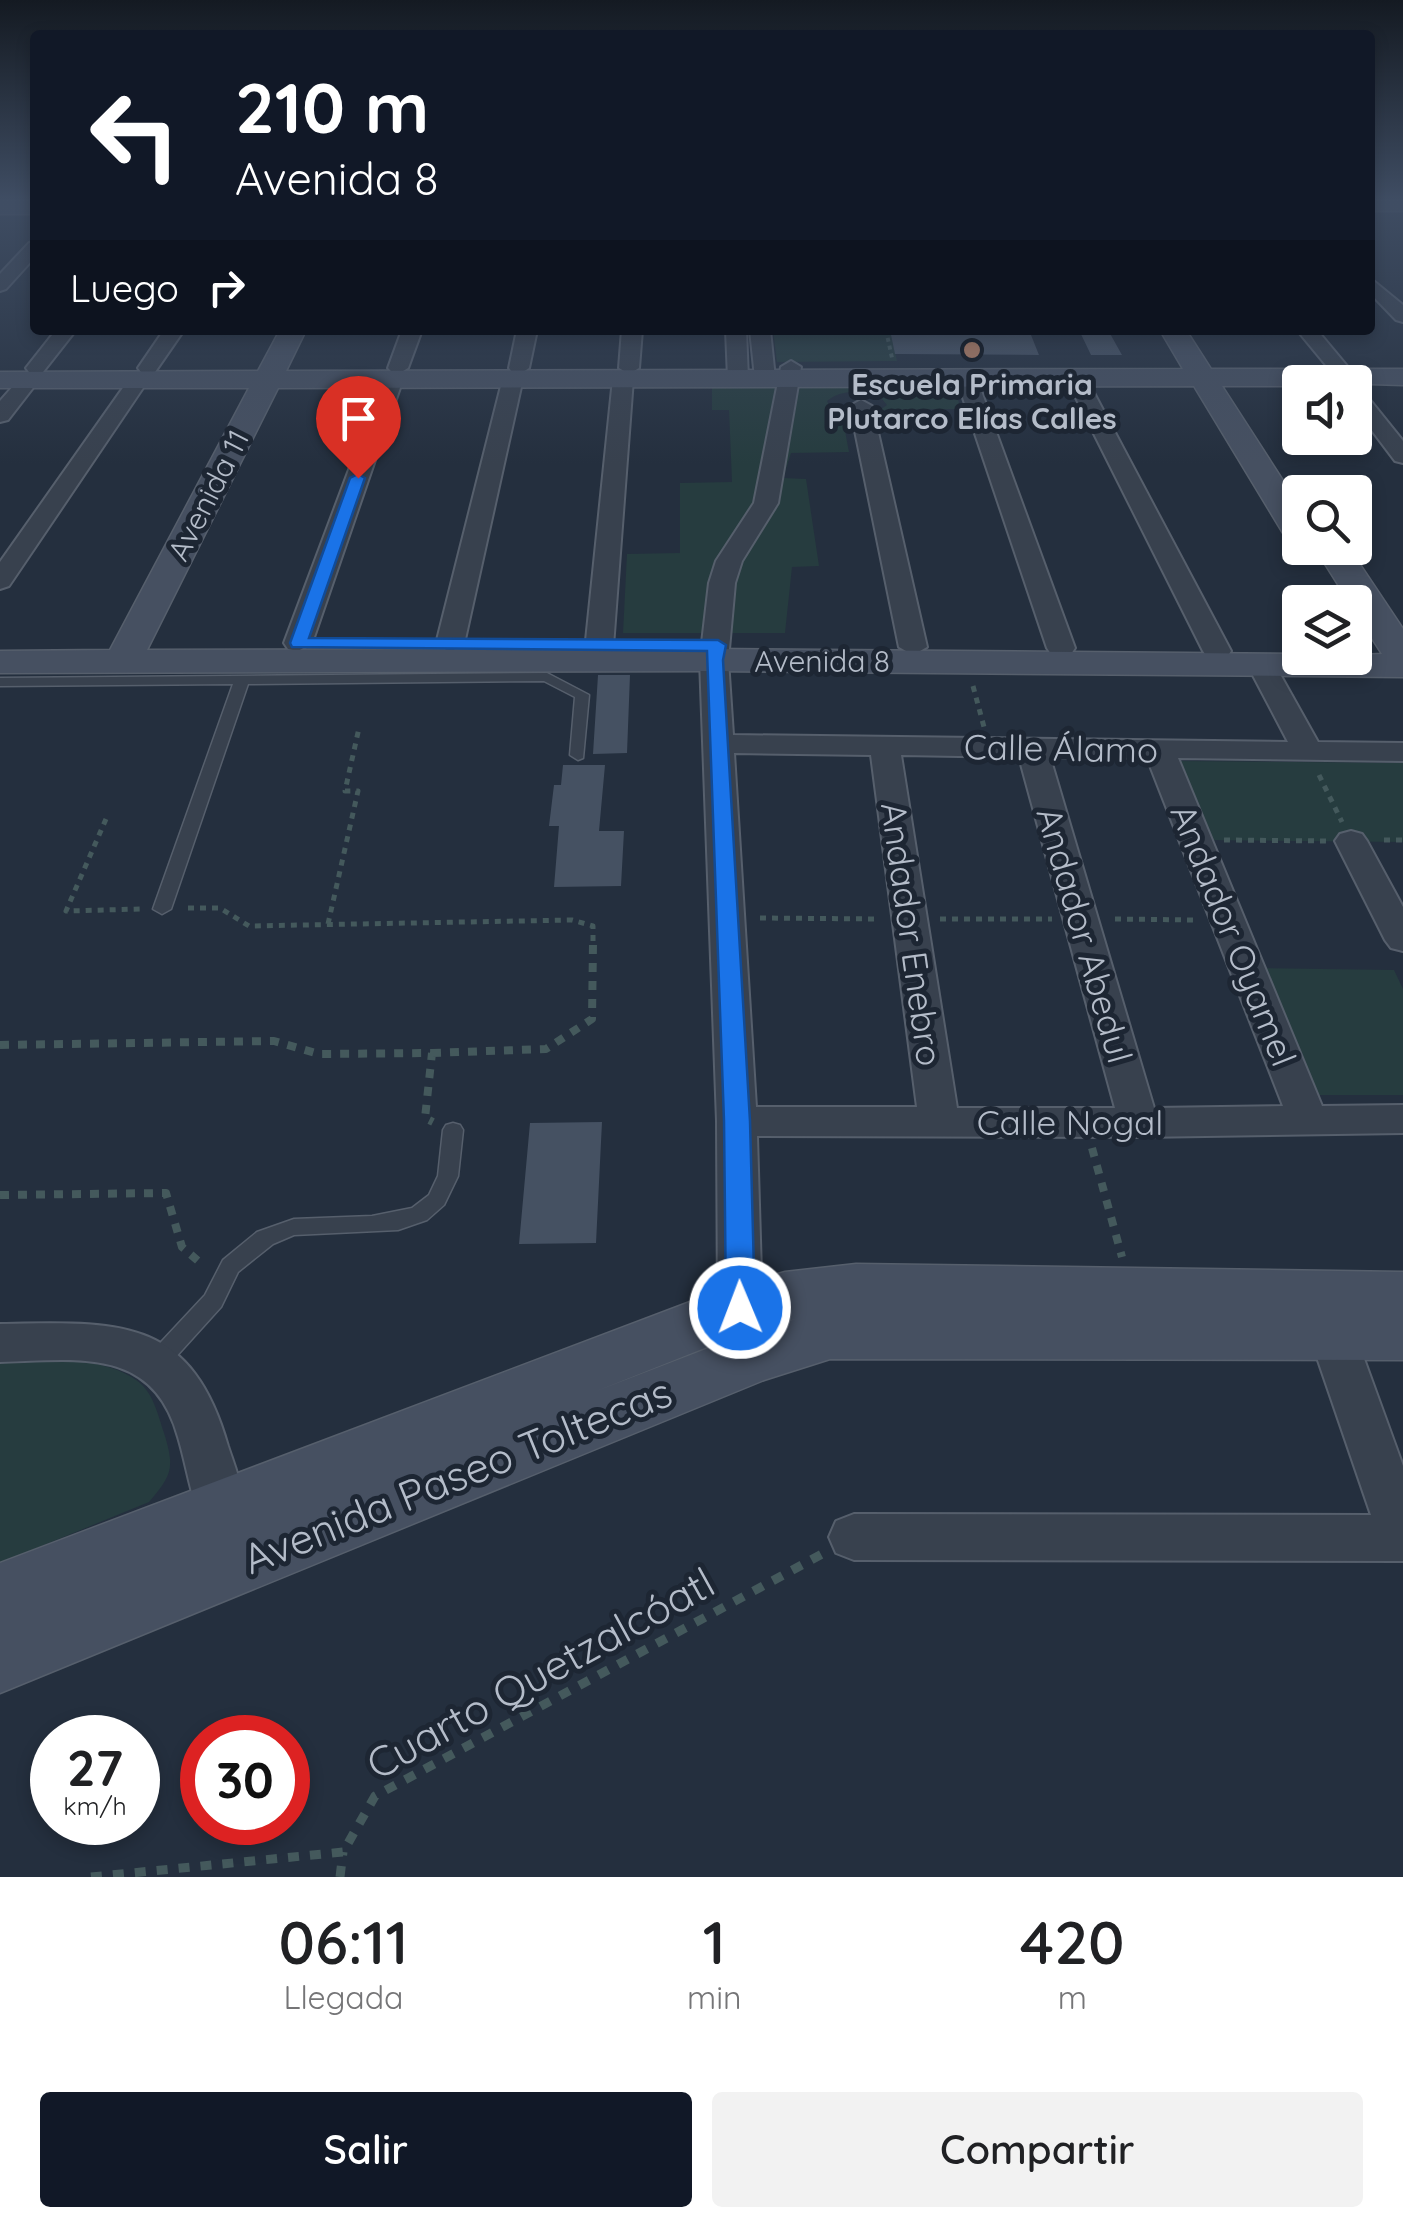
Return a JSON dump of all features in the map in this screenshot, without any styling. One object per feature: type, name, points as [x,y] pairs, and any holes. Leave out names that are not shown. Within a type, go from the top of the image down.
[{"type":"street","points":[[1376,289],[1403,316]]},
{"type":"street","points":[[0,415],[22,376],[61,335]]},
{"type":"street","points":[[0,581],[171,335]]},
{"type":"street","name":"Avenida 11","points":[[127,653],[290,335]]},
{"type":"street","points":[[298,643],[410,335]]},
{"type":"street","points":[[450,644],[525,335]]},
{"type":"street","points":[[599,652],[631,335]]},
{"type":"street","points":[[739,335],[764,373]]},
{"type":"street","points":[[740,1308],[737,1121],[724,918],[716,653],[722,583],[729,560],[766,503],[760,335]]},
{"type":"street","points":[[1177,335],[1209,371],[1284,475]]},
{"type":"street","points":[[1194,335],[1209,371],[1282,502]]},
{"type":"street","points":[[1311,335],[1334,365]]},
{"type":"street","points":[[1372,373],[1403,366]]},
{"type":"street","points":[[0,368],[22,376],[1209,371],[1282,376]]},
{"type":"street","points":[[764,373],[966,377],[1209,371]]},
{"type":"street","points":[[1075,376],[1217,651]]},
{"type":"street","points":[[966,377],[1060,648]]},
{"type":"street","points":[[1372,379],[1403,377]]},
{"type":"street","points":[[861,406],[913,647]]},
{"type":"street","points":[[1372,415],[1403,456]]},
{"type":"street","points":[[1340,565],[1384,652]]},
{"type":"street","name":"Avenida 8","points":[[0,662],[298,643],[450,644],[599,652]]},
{"type":"street","name":"Avenida 8","points":[[0,646],[127,653],[716,653],[1260,664],[1384,652]]},
{"type":"street","name":"Avenida 8","points":[[716,653],[913,647],[1282,652]]},
{"type":"street","points":[[1260,664],[1308,751]]},
{"type":"street","name":"Calle Álamo","points":[[719,744],[1403,752]]},
{"type":"street","name":"Andador Enebro","points":[[885,746],[940,1122]]},
{"type":"street","name":"Andador Abedul","points":[[1032,748],[1139,1123]]},
{"type":"street","name":"Andador Oyamel","points":[[1159,750],[1308,1120]]},
{"type":"street","points":[[1351,840],[1403,940]]},
{"type":"street","name":"Calle Nogal","points":[[737,1121],[1139,1123],[1403,1119]]},
{"type":"street","name":"Avenida Paseo Toltecas","points":[[0,1658],[556,1408],[740,1308],[785,1296],[856,1288],[1403,1296]]},
{"type":"street","name":"Avenida Paseo Toltecas","points":[[0,1596],[221,1510],[556,1408],[830,1334],[1403,1335]]},
{"type":"street","points":[[854,1537],[1403,1536],[1332,1334]]},
{"type":"street","points":[[0,1343],[78,1342],[128,1350],[156,1363],[184,1390],[221,1510]]},
{"type":"lane","points":[[0,682],[547,678],[582,695],[578,755]]},
{"type":"lane","points":[[162,909],[242,680]]},
{"type":"lane","points":[[156,1363],[216,1297],[221,1279],[243,1253],[274,1232],[307,1224],[390,1223],[418,1216],[436,1202],[448,1178],[453,1130]]},
{"type":"path","points":[[887,335],[893,362]]},
{"type":"path","points":[[966,661],[990,747]]},
{"type":"path","points":[[328,924],[358,792],[345,792],[360,728]]},
{"type":"path","points":[[1308,751],[1351,840]]},
{"type":"path","points":[[0,1045],[274,1040],[319,1054],[546,1049],[592,1019],[593,926],[572,920],[250,926],[220,908],[66,910],[106,819]]},
{"type":"path","points":[[1197,840],[1403,840]]},
{"type":"path","points":[[724,918],[1228,920]]},
{"type":"path","points":[[432,1053],[425,1118],[453,1130]]},
{"type":"path","points":[[1086,1122],[1131,1293]]},
{"type":"path","points":[[0,1196],[166,1192],[182,1247],[221,1279]]},
{"type":"path","name":"Cuarto Quetzalcóatl","points":[[343,1852],[375,1796],[854,1537]]},
{"type":"path","points":[[91,1877],[343,1852],[340,1877]]},
{"type":"green space","points":[[774,335],[891,335],[897,361],[777,362]]},
{"type":"green space","points":[[712,381],[952,381],[961,409],[880,410],[887,405],[882,399],[854,392],[827,401],[831,409],[842,415],[849,452],[791,453],[783,478],[806,479],[819,566],[792,567],[785,633],[623,633],[627,554],[680,553],[680,483],[732,482],[729,410],[712,410]]},
{"type":"green space","points":[[1176,761],[1403,763],[1403,842],[1205,840]]},
{"type":"green space","points":[[1258,968],[1394,970],[1403,989],[1403,1095],[1308,1095]]},
{"type":"green space","points":[[0,1361],[88,1363],[122,1372],[142,1385],[157,1411],[170,1463],[167,1478],[149,1502],[0,1563]]},
{"type":"building","points":[[891,335],[1031,335],[1039,355],[895,354]]},
{"type":"building","points":[[1081,335],[1111,335],[1122,355],[1091,355]]},
{"type":"building","points":[[598,675],[630,675],[627,753],[593,754]]},
{"type":"building","points":[[563,765],[605,765],[599,831],[624,831],[621,886],[554,887],[559,826],[549,826],[554,785],[561,785]]},
{"type":"building","points":[[602,1122],[596,1243],[519,1244],[530,1123]]},
{"type":"place","name":"Escuela Primaria Plutarco Elías Calles","points":[[972,350]]},
{"type":"route","points":[[358,478],[298,643],[718,645],[714,660],[737,1121],[740,1308]]}]
